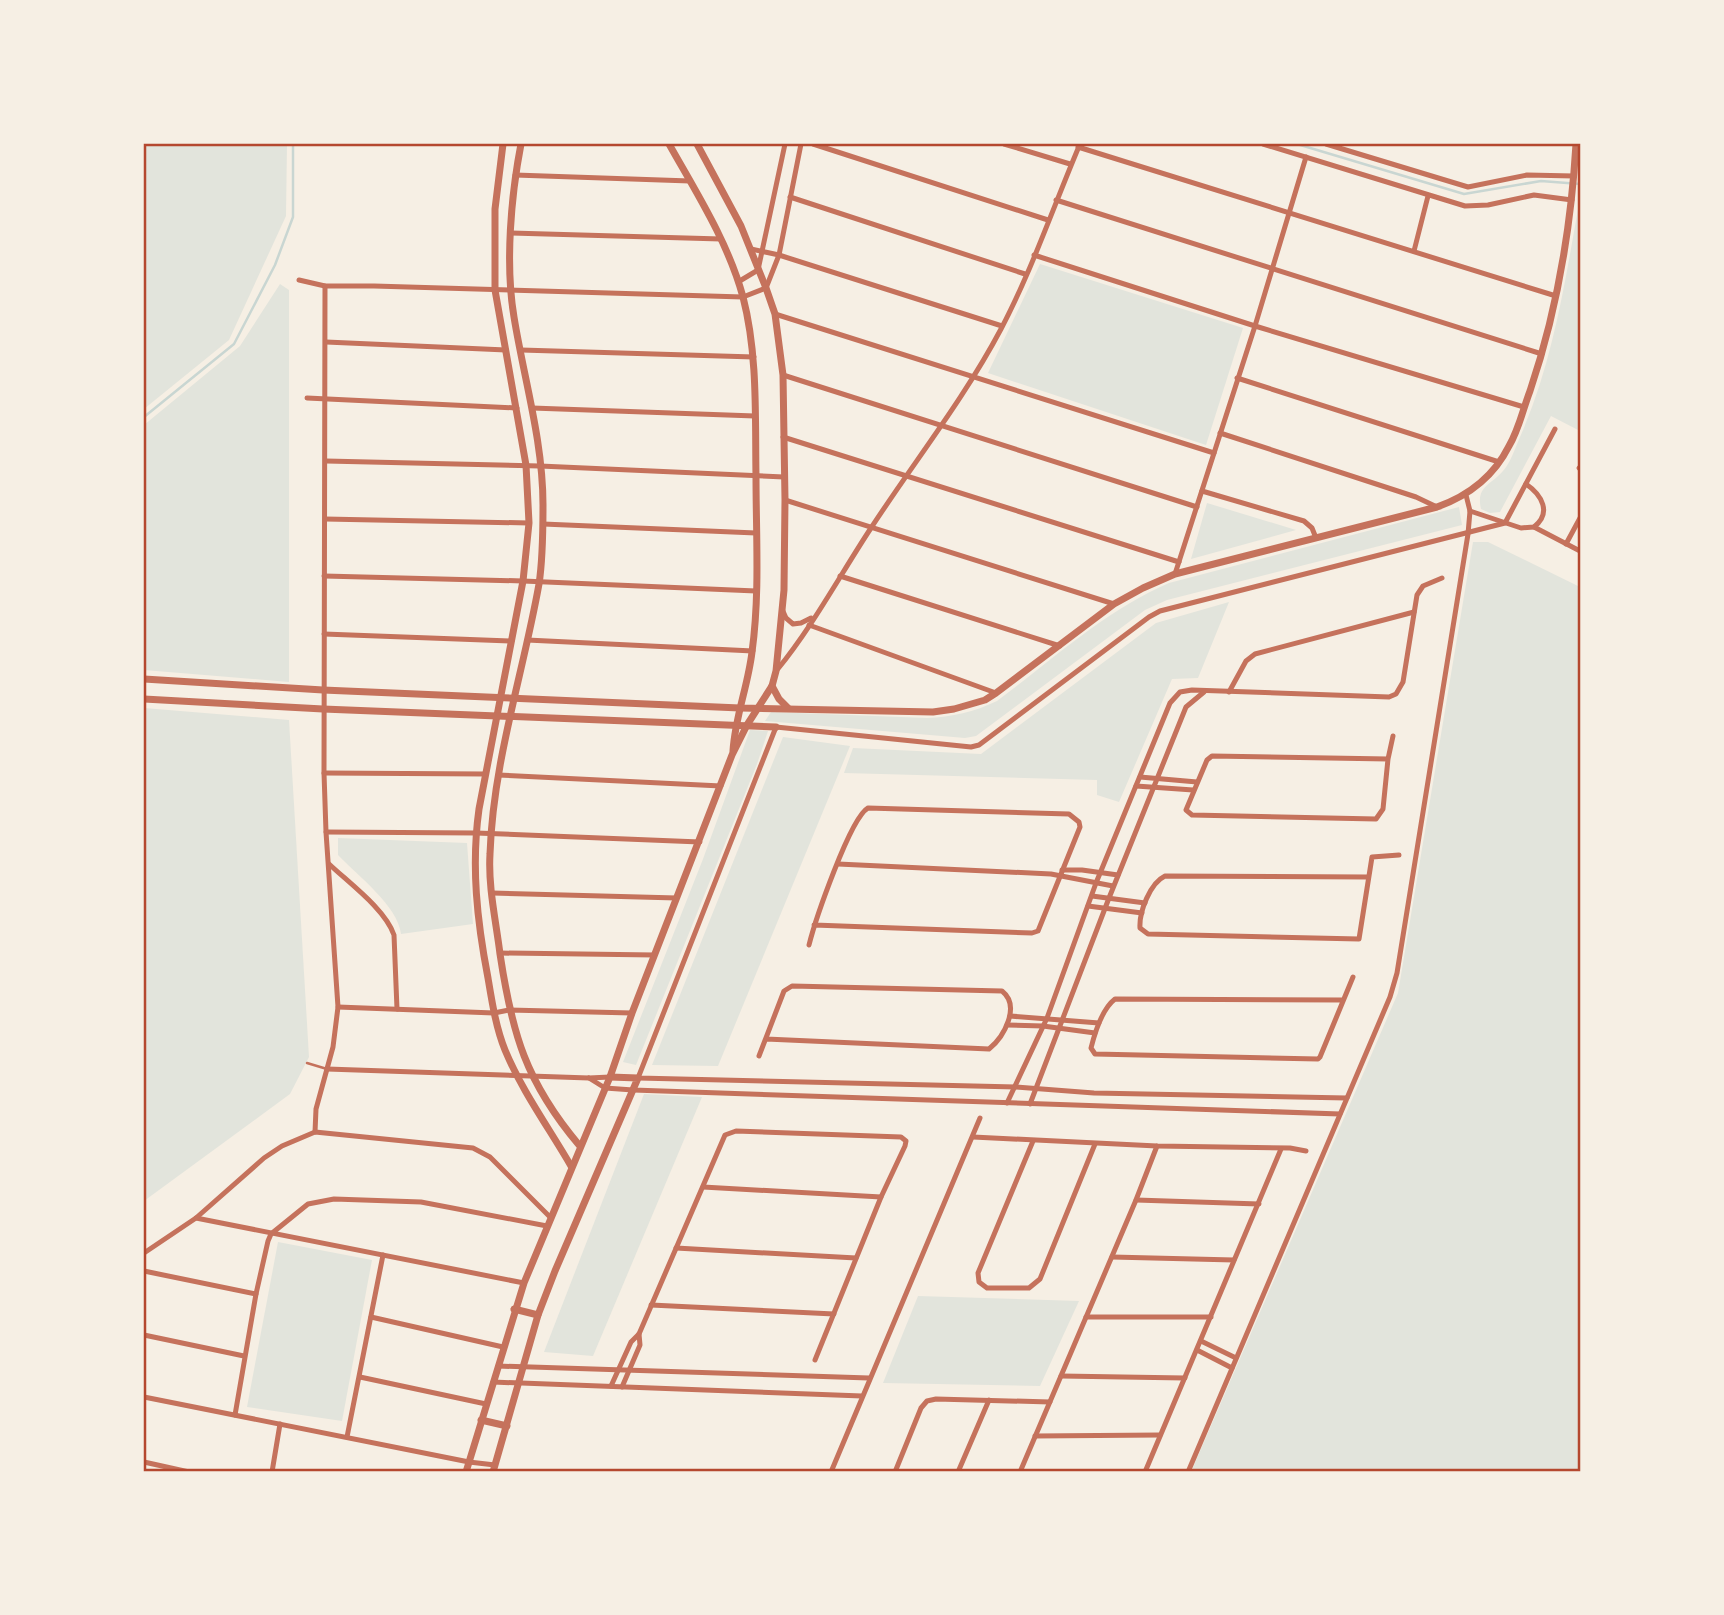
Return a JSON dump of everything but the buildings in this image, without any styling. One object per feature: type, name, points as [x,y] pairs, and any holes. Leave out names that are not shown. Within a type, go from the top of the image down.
[{"type":"street","points":[[503,144],[495,209],[495,290],[526,465],[529,523],[523,581],[476,833],[477,914],[494,1013],[505,1050],[572,1166]]},
{"type":"street","points":[[521,144],[515,175],[511,233],[511,290],[513,316],[532,408],[540,466],[543,524],[539,582],[498,775],[489,857],[500,953],[509,1010],[518,1041],[546,1100],[579,1145]]},
{"type":"street","points":[[669,144],[721,239],[743,297],[754,357],[756,592],[747,688],[735,725],[732,755]]},
{"type":"street","points":[[466,1472],[524,1283],[579,1145],[610,1077],[632,1013],[732,755],[772,686],[776,671],[782,609],[785,500],[783,375],[775,314],[741,226],[697,144]]},
{"type":"street","points":[[738,282],[758,270],[785,144]]},
{"type":"street","points":[[299,280],[325,286],[743,297],[766,288],[779,255],[801,144]]},
{"type":"street","points":[[813,144],[1048,220]]},
{"type":"street","points":[[1004,144],[1070,164]]},
{"type":"street","points":[[1263,144],[1428,196],[1476,207],[1534,195],[1573,197]]},
{"type":"street","points":[[1326,144],[1468,187],[1527,175],[1574,178]]},
{"type":"street","points":[[144,679],[323,690],[740,708],[933,712],[985,700],[1114,604],[1175,574],[1437,507],[1466,495],[1481,483],[1509,447],[1542,354],[1556,296],[1573,197],[1576,144]]},
{"type":"street","points":[[776,671],[796,647],[872,527],[974,376],[1002,326],[1026,274],[1079,145],[1556,296]]},
{"type":"street","points":[[1175,574],[1306,157]]},
{"type":"street","points":[[515,175],[690,181]]},
{"type":"street","points":[[1414,251],[1428,196]]},
{"type":"street","points":[[790,197],[1026,274]]},
{"type":"street","points":[[1056,200],[1542,354]]},
{"type":"street","points":[[511,233],[721,239]]},
{"type":"street","points":[[751,249],[779,255],[1002,326]]},
{"type":"street","points":[[1034,255],[1255,326],[1524,407]]},
{"type":"street","points":[[315,1132],[318,1098],[338,1026],[324,773],[325,286]]},
{"type":"street","points":[[775,314],[1214,453]]},
{"type":"street","points":[[326,342],[506,351]]},
{"type":"street","points":[[520,350],[754,357]]},
{"type":"street","points":[[783,375],[1197,507]]},
{"type":"street","points":[[1237,377],[1499,462]]},
{"type":"street","points":[[307,398],[517,408]]},
{"type":"street","points":[[532,408],[755,416]]},
{"type":"street","points":[[144,699],[323,709],[747,725],[971,747],[979,745],[1160,611],[1505,523],[1555,429]]},
{"type":"street","points":[[1220,433],[1416,497],[1437,507]]},
{"type":"street","points":[[783,437],[1179,562]]},
{"type":"street","points":[[326,461],[526,465],[784,477]]},
{"type":"street","points":[[1470,511],[1527,529],[1534,527],[1539,523],[1544,508],[1538,494],[1526,484]]},
{"type":"street","points":[[1202,491],[1304,522],[1316,538]]},
{"type":"street","points":[[1188,1472],[1390,997],[1397,973],[1468,534],[1470,511],[1466,495]]},
{"type":"street","points":[[785,500],[1114,604]]},
{"type":"street","points":[[1566,544],[1580,518]]},
{"type":"street","points":[[325,519],[529,523]]},
{"type":"street","points":[[543,524],[757,533]]},
{"type":"street","points":[[1534,527],[1580,551]]},
{"type":"street","points":[[324,576],[523,581],[756,592]]},
{"type":"street","points":[[841,576],[1060,646]]},
{"type":"street","points":[[1007,1103],[1047,1018],[1096,883],[1175,695],[1185,691],[1389,697],[1396,694],[1403,682],[1420,589],[1441,578]]},
{"type":"street","points":[[782,609],[793,624],[814,617]]},
{"type":"street","points":[[1229,692],[1246,661],[1255,654],[1414,611]]},
{"type":"street","points":[[809,625],[996,694]]},
{"type":"street","points":[[324,634],[512,641]]},
{"type":"street","points":[[527,640],[752,651]]},
{"type":"street","points":[[772,686],[779,699],[789,708]]},
{"type":"street","points":[[1030,1104],[1152,787],[1186,707],[1205,691]]},
{"type":"street","points":[[144,1397],[494,1468],[538,1315],[638,1078],[776,727]]},
{"type":"street","points":[[1388,759],[1217,756],[1207,760],[1186,806],[1188,814],[1376,819],[1383,809],[1393,736]]},
{"type":"street","points":[[324,773],[485,774]]},
{"type":"street","points":[[498,775],[721,786]]},
{"type":"street","points":[[1140,777],[1197,782]]},
{"type":"street","points":[[1136,786],[1193,790]]},
{"type":"street","points":[[809,945],[814,925],[838,864],[862,812],[868,808],[1069,814],[1076,817],[1080,827],[1038,931],[1032,933],[814,925]]},
{"type":"street","points":[[326,832],[491,833],[700,842]]},
{"type":"street","points":[[1368,877],[1166,876],[1157,881],[1146,902],[1140,928],[1148,934],[1357,939],[1362,934],[1372,857],[1399,855]]},
{"type":"street","points":[[330,864],[391,927],[394,935],[397,1009]]},
{"type":"street","points":[[838,864],[1118,875]]},
{"type":"street","points":[[1062,873],[1113,886]]},
{"type":"street","points":[[492,893],[677,898]]},
{"type":"street","points":[[1092,896],[1146,902]]},
{"type":"street","points":[[1088,906],[1142,913]]},
{"type":"street","points":[[500,953],[655,955]]},
{"type":"street","points":[[1343,1000],[1115,999],[1109,1004],[1099,1023],[1091,1048],[1095,1054],[1316,1060],[1320,1058],[1353,977]]},
{"type":"street","points":[[759,1056],[784,991],[792,986],[1002,991],[1010,1002],[1007,1025],[989,1049],[766,1039]]},
{"type":"street","points":[[338,1007],[494,1013],[509,1010],[632,1013]]},
{"type":"street","points":[[1010,1016],[1099,1023]]},
{"type":"street","points":[[1007,1025],[1058,1027],[1095,1033]]},
{"type":"street","points":[[327,1069],[589,1078],[1016,1087],[1094,1093],[1347,1098]]},
{"type":"street","points":[[589,1078],[605,1088],[633,1090],[1340,1114]]},
{"type":"street","points":[[1091,1106],[1094,1093]]},
{"type":"street","points":[[831,1472],[980,1118]]},
{"type":"street","points":[[611,1386],[631,1342],[639,1334],[725,1135],[736,1130],[901,1137],[906,1141],[815,1360]]},
{"type":"street","points":[[144,1253],[195,1218],[264,1158],[282,1146],[315,1132],[473,1148],[490,1157],[549,1222]]},
{"type":"street","points":[[973,1137],[1095,1144],[1296,1148],[1306,1151]]},
{"type":"street","points":[[1033,1141],[978,1272],[982,1286],[987,1288],[1022,1289],[1036,1283],[1095,1144]]},
{"type":"street","points":[[1020,1472],[1157,1146]]},
{"type":"street","points":[[1145,1472],[1281,1149]]},
{"type":"street","points":[[703,1188],[881,1197]]},
{"type":"street","points":[[235,1415],[265,1249],[271,1234],[308,1204],[334,1199],[421,1202],[549,1222]]},
{"type":"street","points":[[1136,1200],[1259,1204]]},
{"type":"street","points":[[195,1218],[524,1283]]},
{"type":"street","points":[[676,1248],[856,1258]]},
{"type":"street","points":[[347,1437],[383,1255]]},
{"type":"street","points":[[1112,1257],[1234,1260]]},
{"type":"street","points":[[144,1271],[256,1294]]},
{"type":"street","points":[[652,1305],[834,1314]]},
{"type":"street","points":[[514,1309],[538,1315]]},
{"type":"street","points":[[371,1317],[503,1346]]},
{"type":"street","points":[[1086,1317],[1211,1317]]},
{"type":"street","points":[[622,1387],[640,1345],[639,1334]]},
{"type":"street","points":[[144,1335],[244,1356]]},
{"type":"street","points":[[1201,1341],[1236,1359]]},
{"type":"street","points":[[1197,1350],[1232,1368]]},
{"type":"street","points":[[497,1366],[869,1378]]},
{"type":"street","points":[[1061,1376],[1185,1378]]},
{"type":"street","points":[[360,1377],[486,1404]]},
{"type":"street","points":[[493,1382],[862,1396]]},
{"type":"street","points":[[958,1472],[989,1400]]},
{"type":"street","points":[[895,1472],[921,1408],[927,1401],[1050,1402]]},
{"type":"street","points":[[481,1420],[507,1426]]},
{"type":"street","points":[[272,1472],[280,1424]]},
{"type":"street","points":[[1035,1436],[1160,1435]]},
{"type":"street","points":[[144,1462],[189,1472]]},
{"type":"lane","points":[[307,1063],[327,1069]]},
{"type":"shaded area","points":[[144,144],[287,144],[286,216],[229,340],[144,409]]},
{"type":"shaded area","points":[[1580,198],[1580,431],[1551,416],[1500,512],[1490,513],[1481,509],[1480,495],[1511,459],[1532,408],[1557,319]]},
{"type":"shaded area","points":[[1040,264],[1243,328],[1206,445],[988,373]]},
{"type":"shaded area","points":[[280,284],[289,290],[289,682],[144,670],[144,425],[240,346]]},
{"type":"shaded area","points":[[1207,503],[1296,530],[1191,559]]},
{"type":"shaded area","points":[[1459,507],[1462,525],[1167,600],[1145,610],[976,736],[965,738],[765,721],[771,712],[927,718],[971,711],[997,701],[1101,621],[1169,583]]},
{"type":"shaded area","points":[[1473,542],[1488,542],[1580,587],[1580,1471],[1191,1472],[1398,993]]},
{"type":"shaded area","points":[[1229,602],[1198,678],[1172,679],[1119,802],[1097,795],[1097,780],[844,773],[853,748],[981,754],[1156,623]]},
{"type":"shaded area","points":[[144,708],[289,720],[309,1057],[290,1094],[144,1201]]},
{"type":"shaded area","points":[[750,730],[768,731],[757,764],[636,1065],[623,1062],[703,859]]},
{"type":"shaded area","points":[[783,737],[850,746],[718,1066],[652,1065]]},
{"type":"shaded area","points":[[338,838],[467,843],[473,924],[401,934],[393,913],[385,902],[338,855]]},
{"type":"shaded area","points":[[644,1094],[702,1097],[593,1356],[544,1352]]},
{"type":"shaded area","points":[[278,1242],[372,1260],[342,1421],[247,1407]]},
{"type":"shaded area","points":[[918,1296],[1079,1301],[1040,1386],[883,1383]]},
{"type":"waterway","points":[[144,417],[234,344],[275,265],[293,217],[293,144]]},
{"type":"waterway","points":[[1297,144],[1464,194],[1541,181],[1580,184]]}]
